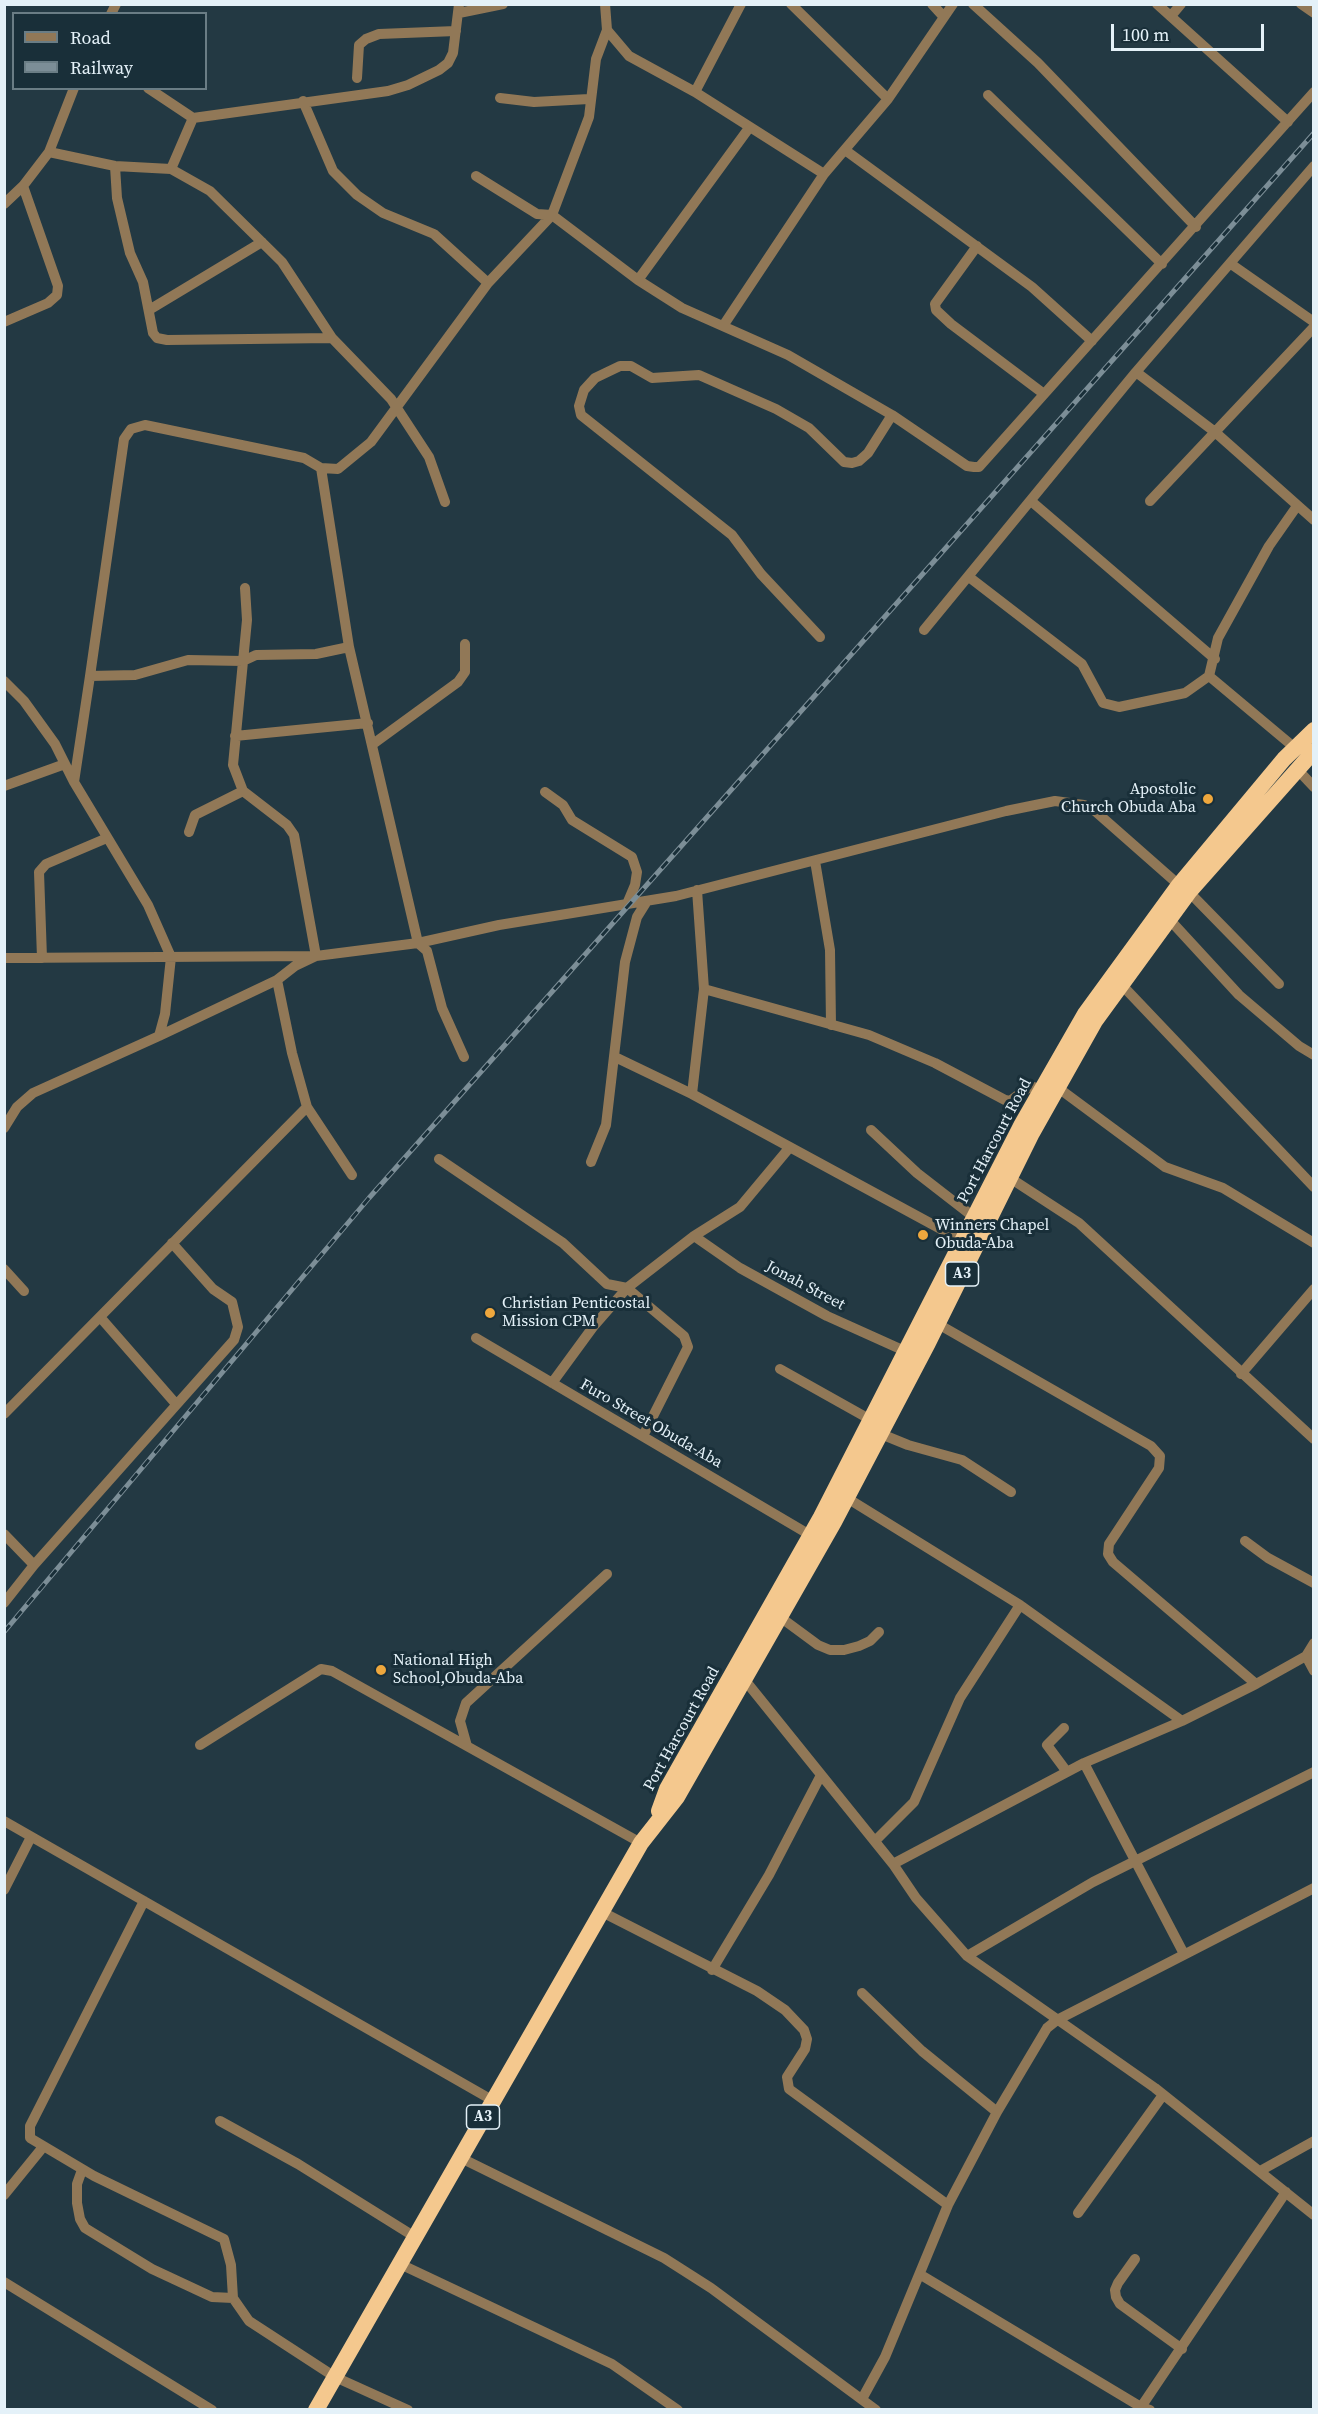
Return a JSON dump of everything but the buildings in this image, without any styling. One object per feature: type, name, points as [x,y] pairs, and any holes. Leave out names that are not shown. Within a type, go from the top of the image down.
[{"type":"highway","name":"Port Harcourt Road","points":[[653,1826],[667,1790],[810,1535],[938,1324],[1010,1178],[1085,1014],[1295,748],[1314,730]]},
{"type":"highway","name":"Port Harcourt Road","points":[[653,1826],[677,1797],[847,1497],[907,1352],[963,1240],[1049,1089],[1120,983],[1142,944],[1169,919],[1184,888],[1314,751]]},
{"type":"highway","name":"A3","points":[[316,2409],[492,2100],[653,1826]]},
{"type":"street","points":[[151,90],[193,118],[388,91],[408,85],[439,70],[447,63],[453,53],[459,9],[503,4]]},
{"type":"street","points":[[74,782],[124,439],[131,429],[145,425],[304,458],[321,468],[338,469],[347,464],[371,442],[488,283],[552,215],[589,117],[589,99],[598,52],[607,30],[605,4]]},
{"type":"street","points":[[695,92],[741,4]]},
{"type":"street","points":[[791,4],[888,99]]},
{"type":"street","points":[[932,4],[943,16]]},
{"type":"street","points":[[723,326],[824,174],[888,99],[953,4]]},
{"type":"street","points":[[973,4],[1038,63],[1196,227]]},
{"type":"street","points":[[1157,4],[1288,122]]},
{"type":"street","points":[[1171,16],[1181,4]]},
{"type":"street","points":[[1301,4],[1314,13]]},
{"type":"street","points":[[607,30],[629,56],[695,92],[824,174]]},
{"type":"street","points":[[357,78],[359,45],[366,39],[379,34],[456,31]]},
{"type":"street","points":[[4,204],[23,186],[49,152],[73,90]]},
{"type":"street","points":[[476,176],[537,214],[552,215],[638,280],[682,308],[788,355],[892,415],[967,466],[974,467],[979,466],[1196,227],[1314,92]]},
{"type":"street","points":[[988,95],[1161,264]]},
{"type":"street","points":[[500,98],[534,102],[589,99]]},
{"type":"street","points":[[303,101],[333,171],[357,195],[383,213],[434,234],[488,283]]},
{"type":"street","points":[[171,169],[193,118]]},
{"type":"street","points":[[638,280],[749,128]]},
{"type":"street","points":[[845,150],[1032,287],[1092,341]]},
{"type":"street","points":[[49,152],[115,166],[171,169],[210,190],[282,262],[332,338],[391,399],[429,457],[445,502]]},
{"type":"street","points":[[115,166],[117,198],[130,253],[143,282],[153,333],[158,338],[167,340],[332,338]]},
{"type":"street","points":[[924,630],[1136,372],[1314,166]]},
{"type":"street","points":[[4,322],[48,303],[57,295],[58,286],[23,186]]},
{"type":"street","points":[[150,310],[262,242]]},
{"type":"street","points":[[977,246],[936,304],[936,310],[951,324],[1044,394]]},
{"type":"street","points":[[1231,264],[1314,322]]},
{"type":"street","points":[[1150,501],[1314,327]]},
{"type":"street","points":[[820,637],[761,574],[732,535],[581,415],[579,406],[584,390],[595,378],[620,366],[631,366],[652,378],[699,375],[776,409],[809,428],[844,462],[852,463],[859,461],[868,453],[892,415]]},
{"type":"street","points":[[1136,372],[1215,432],[1314,520]]},
{"type":"street","points":[[321,468],[349,647],[418,943],[427,951],[442,1008],[464,1057]]},
{"type":"street","points":[[1031,501],[1215,659]]},
{"type":"street","points":[[969,577],[1082,664],[1103,704],[1119,707],[1185,693],[1209,676],[1215,659],[1218,638],[1269,546],[1297,506]]},
{"type":"street","points":[[245,588],[247,620],[233,765],[243,791],[287,825],[294,835],[316,956]]},
{"type":"street","points":[[373,744],[458,682],[465,672],[465,644]]},
{"type":"street","points":[[90,676],[135,675],[188,660],[243,661],[256,656],[316,654],[349,647]]},
{"type":"street","points":[[1209,676],[1295,748]]},
{"type":"street","points":[[4,681],[24,701],[54,744],[74,782],[148,905],[171,957],[165,1014],[159,1036]]},
{"type":"street","points":[[235,736],[368,723]]},
{"type":"street","points":[[4,786],[65,764]]},
{"type":"street","points":[[1297,769],[1314,787]]},
{"type":"street","points":[[189,832],[195,815],[243,791]]},
{"type":"street","points":[[545,792],[563,805],[572,820],[632,857],[637,872],[635,885],[627,904]]},
{"type":"street","points":[[4,958],[316,956],[418,943],[499,926],[647,901],[815,861],[1006,811],[1055,801],[1084,805],[1095,812],[1184,888],[1279,984]]},
{"type":"street","points":[[42,958],[39,872],[45,864],[107,838]]},
{"type":"street","points":[[815,861],[830,950],[831,1025]]},
{"type":"street","points":[[692,1094],[704,989],[696,890]]},
{"type":"street","points":[[591,1162],[606,1125],[625,962],[638,917],[647,901]]},
{"type":"street","points":[[1169,919],[1239,995],[1299,1046],[1314,1055]]},
{"type":"street","points":[[4,1128],[17,1107],[33,1093],[278,981],[295,966],[316,956]]},
{"type":"street","points":[[278,981],[292,1053],[307,1107],[351,1175]]},
{"type":"street","points":[[1120,983],[1314,1187]]},
{"type":"street","points":[[704,989],[869,1035],[935,1063],[1005,1101],[1010,1101],[1026,1089],[1034,1087],[1049,1089],[1165,1167],[1223,1188],[1314,1243]]},
{"type":"street","points":[[615,1057],[692,1094],[963,1240]]},
{"type":"street","points":[[4,1414],[307,1107]]},
{"type":"street","points":[[871,1130],[917,1173],[975,1218]]},
{"type":"street","points":[[552,1383],[592,1328],[627,1288],[694,1236],[740,1207],[790,1147]]},
{"type":"street","points":[[439,1159],[563,1243],[607,1284],[627,1288],[688,1342],[685,1354],[643,1436]]},
{"type":"street","points":[[1010,1178],[1079,1223],[1314,1439]]},
{"type":"street","name":"Jonah Street","points":[[694,1236],[740,1268],[827,1316],[907,1352]]},
{"type":"street","points":[[4,1603],[34,1565],[234,1340],[238,1327],[232,1302],[213,1289],[172,1243]]},
{"type":"street","points":[[4,1269],[24,1291]]},
{"type":"street","points":[[1241,1374],[1314,1289]]},
{"type":"street","points":[[100,1317],[176,1404]]},
{"type":"street","points":[[938,1324],[1151,1446],[1160,1456],[1159,1468],[1109,1544],[1108,1554],[1113,1562],[1256,1684]]},
{"type":"street","name":"Furo Street Obuda-Aba","points":[[476,1338],[810,1535]]},
{"type":"street","points":[[780,1369],[908,1445],[962,1460],[1011,1492]]},
{"type":"street","points":[[847,1497],[1020,1605],[1182,1720]]},
{"type":"street","points":[[4,1534],[34,1565]]},
{"type":"street","points":[[1245,1541],[1268,1558],[1314,1583]]},
{"type":"street","points":[[467,1746],[460,1721],[466,1703],[607,1574]]},
{"type":"street","points":[[875,1841],[914,1802],[960,1698],[1020,1605]]},
{"type":"street","points":[[780,1617],[818,1645],[830,1650],[859,1646],[870,1641],[879,1632]]},
{"type":"street","points":[[1314,1643],[1310,1655],[1314,1671]]},
{"type":"street","points":[[893,1864],[1084,1763],[1182,1720],[1310,1655]]},
{"type":"street","points":[[200,1745],[321,1669],[332,1671],[641,1844]]},
{"type":"street","points":[[744,1679],[875,1841],[916,1898],[967,1956],[1163,2095],[1314,2215]]},
{"type":"street","points":[[1064,1728],[1047,1745],[1067,1772]]},
{"type":"street","points":[[1084,1763],[1185,1954]]},
{"type":"street","points":[[967,1956],[1093,1882],[1314,1772]]},
{"type":"street","points":[[712,1970],[768,1875],[821,1775]]},
{"type":"street","points":[[4,1821],[492,2100]]},
{"type":"street","points":[[4,1890],[31,1837]]},
{"type":"street","points":[[862,2399],[885,2357],[921,2275],[948,2205],[997,2112],[1047,2028],[1057,2020],[1314,1888]]},
{"type":"street","points":[[144,1902],[30,2126],[30,2138],[82,2169],[224,2239],[231,2265],[233,2298],[249,2321],[335,2377],[408,2409]]},
{"type":"street","points":[[602,1912],[774,2002],[804,2031],[807,2039],[805,2049],[787,2077],[789,2089],[948,2205]]},
{"type":"street","points":[[862,1993],[922,2051],[997,2112]]},
{"type":"street","points":[[1078,2214],[1163,2095]]},
{"type":"street","points":[[220,2121],[298,2164],[415,2237]]},
{"type":"street","points":[[1260,2171],[1314,2141]]},
{"type":"street","points":[[4,2195],[43,2147]]},
{"type":"street","points":[[461,2158],[664,2258],[711,2288],[876,2409]]},
{"type":"street","points":[[82,2169],[77,2184],[78,2203],[80,2218],[86,2228],[152,2269],[212,2297],[233,2298]]},
{"type":"street","points":[[921,2275],[1143,2409],[1286,2192]]},
{"type":"street","points":[[1135,2259],[1118,2283],[1115,2290],[1116,2298],[1120,2304],[1182,2349]]},
{"type":"street","points":[[400,2264],[612,2364],[678,2409]]},
{"type":"street","points":[[4,2282],[212,2409]]},
{"type":"railway","points":[[4,1632],[369,1198],[1314,133]]},
{"type":"place","name":"Apostolic Church Obuda Aba","points":[[1208,799]]},
{"type":"place","name":"Winners Chapel Obuda-Aba","points":[[923,1235]]},
{"type":"place","name":"Christian Penticostal Mission CPM","points":[[490,1313]]},
{"type":"place","name":"National High School,Obuda-Aba","points":[[381,1670]]}]
